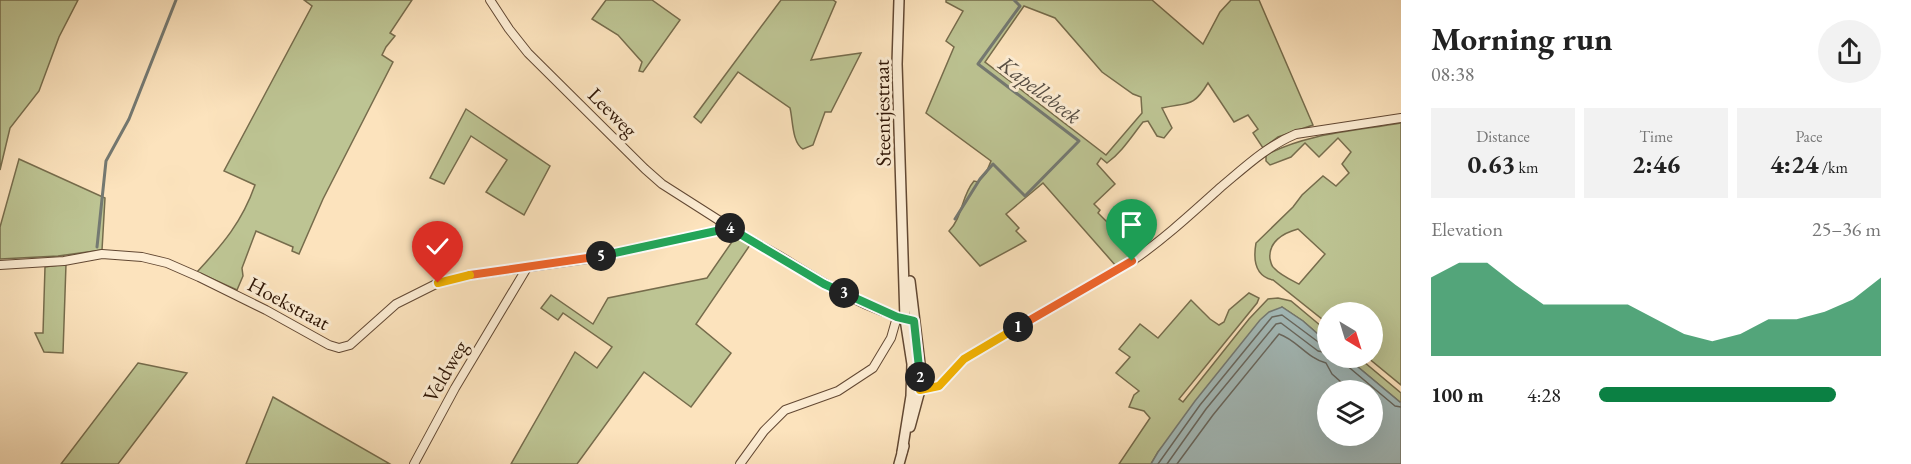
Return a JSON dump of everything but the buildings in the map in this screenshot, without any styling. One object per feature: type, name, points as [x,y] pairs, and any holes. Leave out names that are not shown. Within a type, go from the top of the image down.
[{"type":"street","name":"Leeweg","points":[[490,0],[528,53],[645,169],[662,184],[731,228]]},
{"type":"street","name":"Steentjestraat","points":[[899,0],[897,64],[906,319],[920,364],[899,464]]},
{"type":"street","points":[[915,390],[939,386],[964,359],[1132,261],[1153,246],[1255,158],[1284,139],[1296,134],[1401,118]]},
{"type":"street","name":"Hoekstraat","points":[[0,265],[64,261],[102,254],[142,257],[167,263],[339,348],[350,345],[396,304],[438,283],[528,266],[587,259],[731,228]]},
{"type":"street","points":[[731,228],[824,284],[906,319],[891,338],[873,368],[838,391],[785,410],[764,431],[740,464]]},
{"type":"street","name":"Veldweg","points":[[414,464],[455,388],[528,266]]},
{"type":"green space","points":[[0,0],[78,0],[59,37],[39,91],[10,128],[0,170]]},
{"type":"green space","points":[[304,0],[412,0],[390,33],[395,36],[382,55],[393,62],[323,199],[299,254],[292,251],[293,247],[256,231],[242,268],[243,276],[237,290],[197,272],[231,232],[250,198],[255,185],[224,171],[312,6]]},
{"type":"green space","points":[[606,0],[652,0],[680,20],[643,72],[639,71],[642,62],[618,35],[592,19]]},
{"type":"green space","points":[[781,0],[833,0],[836,2],[811,60],[861,53],[831,112],[825,112],[813,145],[803,149],[795,137],[790,108],[738,72],[701,123],[694,117]]},
{"type":"green space","points":[[946,0],[1152,0],[1203,44],[1220,12],[1231,0],[1259,0],[1313,125],[1278,137],[1263,148],[1253,133],[1258,129],[1248,115],[1234,122],[1208,83],[1198,97],[1189,103],[1162,108],[1172,128],[1164,138],[1157,136],[1148,121],[1143,122],[1112,159],[1107,163],[1101,158],[1097,164],[1115,184],[1094,204],[1100,210],[1098,213],[1138,253],[1116,266],[1043,183],[1006,214],[1019,228],[1016,231],[1026,241],[980,266],[949,231],[957,219],[970,187],[974,181],[978,182],[986,173],[991,161],[926,113],[954,47],[946,41],[963,11]],"holes":[[[1024,6],[1055,18],[1102,72],[1141,97],[1142,113],[1106,155],[985,62]]]},
{"type":"green space","points":[[466,109],[550,166],[524,215],[486,192],[507,160],[471,136],[444,184],[430,178]]},
{"type":"green space","points":[[1401,123],[1401,385],[1380,368],[1383,368],[1383,302],[1317,302],[1317,315],[1273,280],[1262,275],[1255,261],[1256,243],[1293,207],[1302,195],[1323,176],[1336,186],[1349,173],[1342,164],[1351,152],[1338,138],[1319,157],[1305,143],[1291,157],[1270,165],[1266,161],[1266,155],[1315,137]],"holes":[[[1298,229],[1325,254],[1299,284],[1276,271],[1270,259],[1274,243],[1287,233]]]},
{"type":"green space","points":[[19,159],[105,198],[102,250],[58,256],[0,259],[0,227]]},
{"type":"green space","points":[[736,236],[750,245],[696,324],[731,353],[691,407],[644,372],[577,464],[511,464],[575,352],[597,368],[612,347],[563,313],[558,320],[541,308],[551,295],[593,324],[608,298],[707,278]]},
{"type":"green space","points":[[66,264],[63,353],[44,352],[35,333],[43,333],[45,267]]},
{"type":"green space","points":[[1249,293],[1259,298],[1179,399],[1183,402],[1249,319],[1268,299],[1278,298],[1291,301],[1317,323],[1317,333],[1282,307],[1158,452],[1151,464],[1119,464],[1150,418],[1144,411],[1129,407],[1134,395],[1139,391],[1116,373],[1130,357],[1119,349],[1140,324],[1158,338],[1191,300],[1219,325],[1224,322],[1229,310]]},
{"type":"green space","points":[[138,363],[187,373],[118,464],[61,464]]},
{"type":"green space","points":[[1359,368],[1371,368],[1401,393],[1401,403],[1383,388],[1383,380],[1374,380]]},
{"type":"green space","points":[[273,397],[390,464],[246,464]]},
{"type":"water","points":[[1282,307],[1317,333],[1317,368],[1359,368],[1374,380],[1317,380],[1317,446],[1383,446],[1383,388],[1401,403],[1401,464],[1151,464],[1195,401],[1260,320],[1269,312]]},
{"type":"waterway","points":[[97,247],[106,161],[129,119],[176,0]]},
{"type":"waterway","name":"Kapellebeek","points":[[955,219],[980,179],[993,164],[1025,196],[1079,141],[978,64],[1020,6],[1014,0]]},
{"type":"route","points":[[438,283],[528,266],[587,259],[731,228],[824,284],[872,307],[914,321],[920,364],[920,390],[939,386],[964,359],[1132,261]]}]
